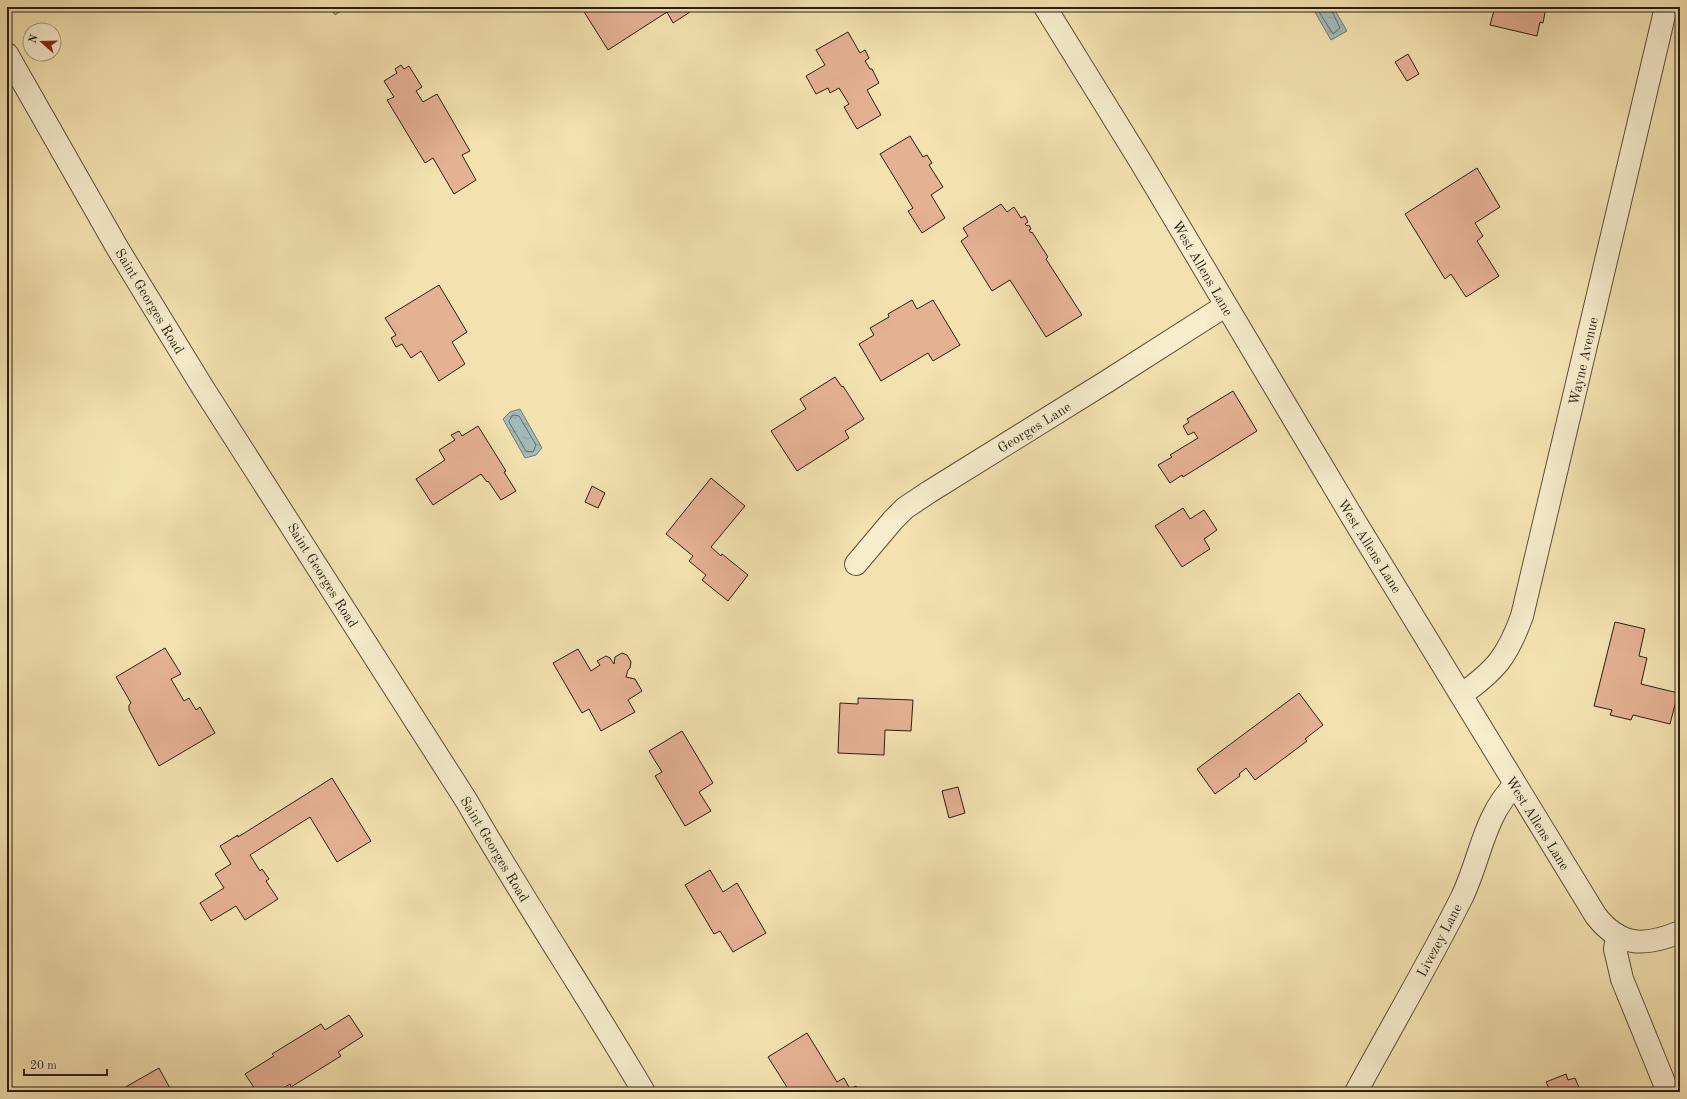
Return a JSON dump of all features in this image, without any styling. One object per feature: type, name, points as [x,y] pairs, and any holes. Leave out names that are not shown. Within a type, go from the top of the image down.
[{"type":"street","name":"West Allens Lane","points":[[1045,7],[1142,164],[1225,306],[1596,916],[1604,927],[1617,935],[1632,941],[1647,943],[1664,939],[1680,932]]},
{"type":"street","name":"Wayne Avenue","points":[[1461,695],[1486,677],[1502,658],[1514,638],[1522,616],[1666,7]]},
{"type":"street","name":"Saint Georges Road","points":[[7,54],[118,249],[204,388],[466,800],[500,860],[586,995],[644,1092]]},
{"type":"street","name":"Georges Lane","points":[[856,564],[878,537],[905,508],[1225,306]]},
{"type":"street","name":"Livezey Lane","points":[[1356,1092],[1439,942],[1459,901],[1489,823],[1507,792],[1515,785]]},
{"type":"street","points":[[1617,935],[1615,949],[1622,979],[1668,1092]]},
{"type":"green space","points":[[329,7],[347,7],[335,15]]},
{"type":"water","points":[[1312,7],[1333,7],[1347,31],[1331,40]]},
{"type":"water","points":[[520,409],[542,448],[536,455],[525,458],[503,419],[510,412]]},
{"type":"building","points":[[581,7],[686,7],[690,12],[673,23],[667,12],[608,50]]},
{"type":"building","points":[[1495,7],[1546,7],[1543,23],[1540,22],[1537,36],[1490,25]]},
{"type":"building","points":[[848,32],[860,53],[865,50],[869,58],[865,61],[870,69],[872,69],[879,83],[867,90],[881,115],[857,129],[844,107],[849,104],[839,88],[830,93],[828,88],[816,94],[806,76],[825,65],[816,50]]},
{"type":"building","points":[[1408,54],[1419,74],[1407,81],[1395,62]]},
{"type":"building","points":[[401,65],[404,69],[409,66],[422,87],[416,91],[423,102],[437,94],[470,151],[462,155],[476,180],[454,194],[433,158],[425,163],[387,100],[394,97],[384,81],[397,73],[395,69]]},
{"type":"building","points":[[910,136],[923,157],[927,155],[932,163],[929,165],[943,187],[931,195],[945,218],[922,233],[908,211],[913,208],[880,154]]},
{"type":"building","points":[[1477,168],[1500,207],[1475,223],[1483,236],[1477,241],[1499,276],[1466,297],[1451,274],[1445,279],[1405,214]]},
{"type":"building","points":[[1001,204],[1007,212],[1014,207],[1021,218],[1025,216],[1028,222],[1025,224],[1027,226],[1029,225],[1031,229],[1029,230],[1031,233],[1032,232],[1048,257],[1046,259],[1082,315],[1046,337],[1010,280],[992,291],[961,241],[968,236],[963,228]]},
{"type":"building","points":[[439,285],[467,332],[452,342],[465,364],[439,381],[421,351],[411,358],[402,344],[396,347],[391,338],[396,335],[385,318]]},
{"type":"building","points":[[912,300],[917,309],[933,300],[960,345],[933,361],[928,353],[881,381],[859,344],[874,335],[870,328],[889,317],[888,314]]},
{"type":"building","points":[[835,377],[842,387],[843,386],[864,419],[845,431],[849,438],[797,471],[771,431],[806,409],[800,399]]},
{"type":"building","points":[[1233,391],[1257,431],[1183,477],[1182,475],[1170,483],[1158,465],[1172,457],[1170,455],[1198,438],[1194,432],[1188,435],[1183,426],[1189,422],[1187,419]]},
{"type":"building","points":[[478,426],[506,471],[504,472],[516,491],[501,500],[488,481],[487,482],[481,474],[433,505],[416,479],[445,460],[439,450],[455,440],[451,435],[459,431],[462,436]]},
{"type":"building","points":[[711,478],[745,506],[711,547],[748,575],[728,601],[702,580],[706,575],[689,561],[693,556],[666,534]]},
{"type":"building","points":[[592,486],[605,493],[598,508],[585,502]]},
{"type":"building","points":[[1183,508],[1190,519],[1204,510],[1217,530],[1204,539],[1210,549],[1182,567],[1155,526]]},
{"type":"building","points":[[1615,622],[1645,629],[1639,656],[1647,658],[1641,684],[1678,693],[1670,724],[1633,715],[1631,720],[1610,715],[1612,710],[1594,706]]},
{"type":"building","points":[[165,648],[181,674],[171,679],[184,701],[189,698],[196,710],[200,707],[215,733],[159,766],[129,710],[129,705],[131,703],[116,677]]},
{"type":"building","points":[[578,649],[591,671],[600,665],[597,661],[606,656],[610,658],[614,664],[615,657],[622,653],[627,655],[631,662],[626,677],[635,679],[642,691],[628,700],[635,712],[601,731],[589,709],[582,713],[553,663]]},
{"type":"building","points":[[1299,693],[1323,725],[1305,739],[1307,741],[1255,780],[1246,768],[1239,774],[1240,776],[1215,794],[1197,769]]},
{"type":"building","points":[[858,698],[913,700],[911,731],[885,730],[884,755],[838,753],[840,703],[858,704]]},
{"type":"building","points":[[682,731],[713,783],[699,792],[711,811],[685,826],[655,776],[662,772],[649,751]]},
{"type":"building","points":[[332,778],[371,841],[337,862],[310,817],[250,855],[260,871],[262,869],[269,879],[266,881],[278,899],[245,920],[236,906],[211,921],[200,903],[224,888],[215,874],[231,864],[220,846],[238,835],[238,837]]},
{"type":"building","points":[[958,787],[965,813],[949,818],[942,791]]},
{"type":"building","points":[[710,870],[723,892],[737,883],[766,933],[733,952],[720,931],[714,934],[685,885]]},
{"type":"building","points":[[349,1015],[363,1036],[338,1052],[341,1056],[291,1087],[290,1084],[277,1092],[257,1092],[245,1074],[274,1056],[272,1054],[321,1024],[325,1030]]},
{"type":"building","points":[[807,1033],[837,1082],[844,1078],[850,1089],[856,1086],[859,1092],[790,1092],[768,1057]]},
{"type":"building","points":[[159,1068],[172,1092],[124,1092],[122,1089]]},
{"type":"building","points":[[1566,1074],[1568,1080],[1575,1078],[1581,1092],[1540,1092],[1549,1088],[1546,1082]]}]
